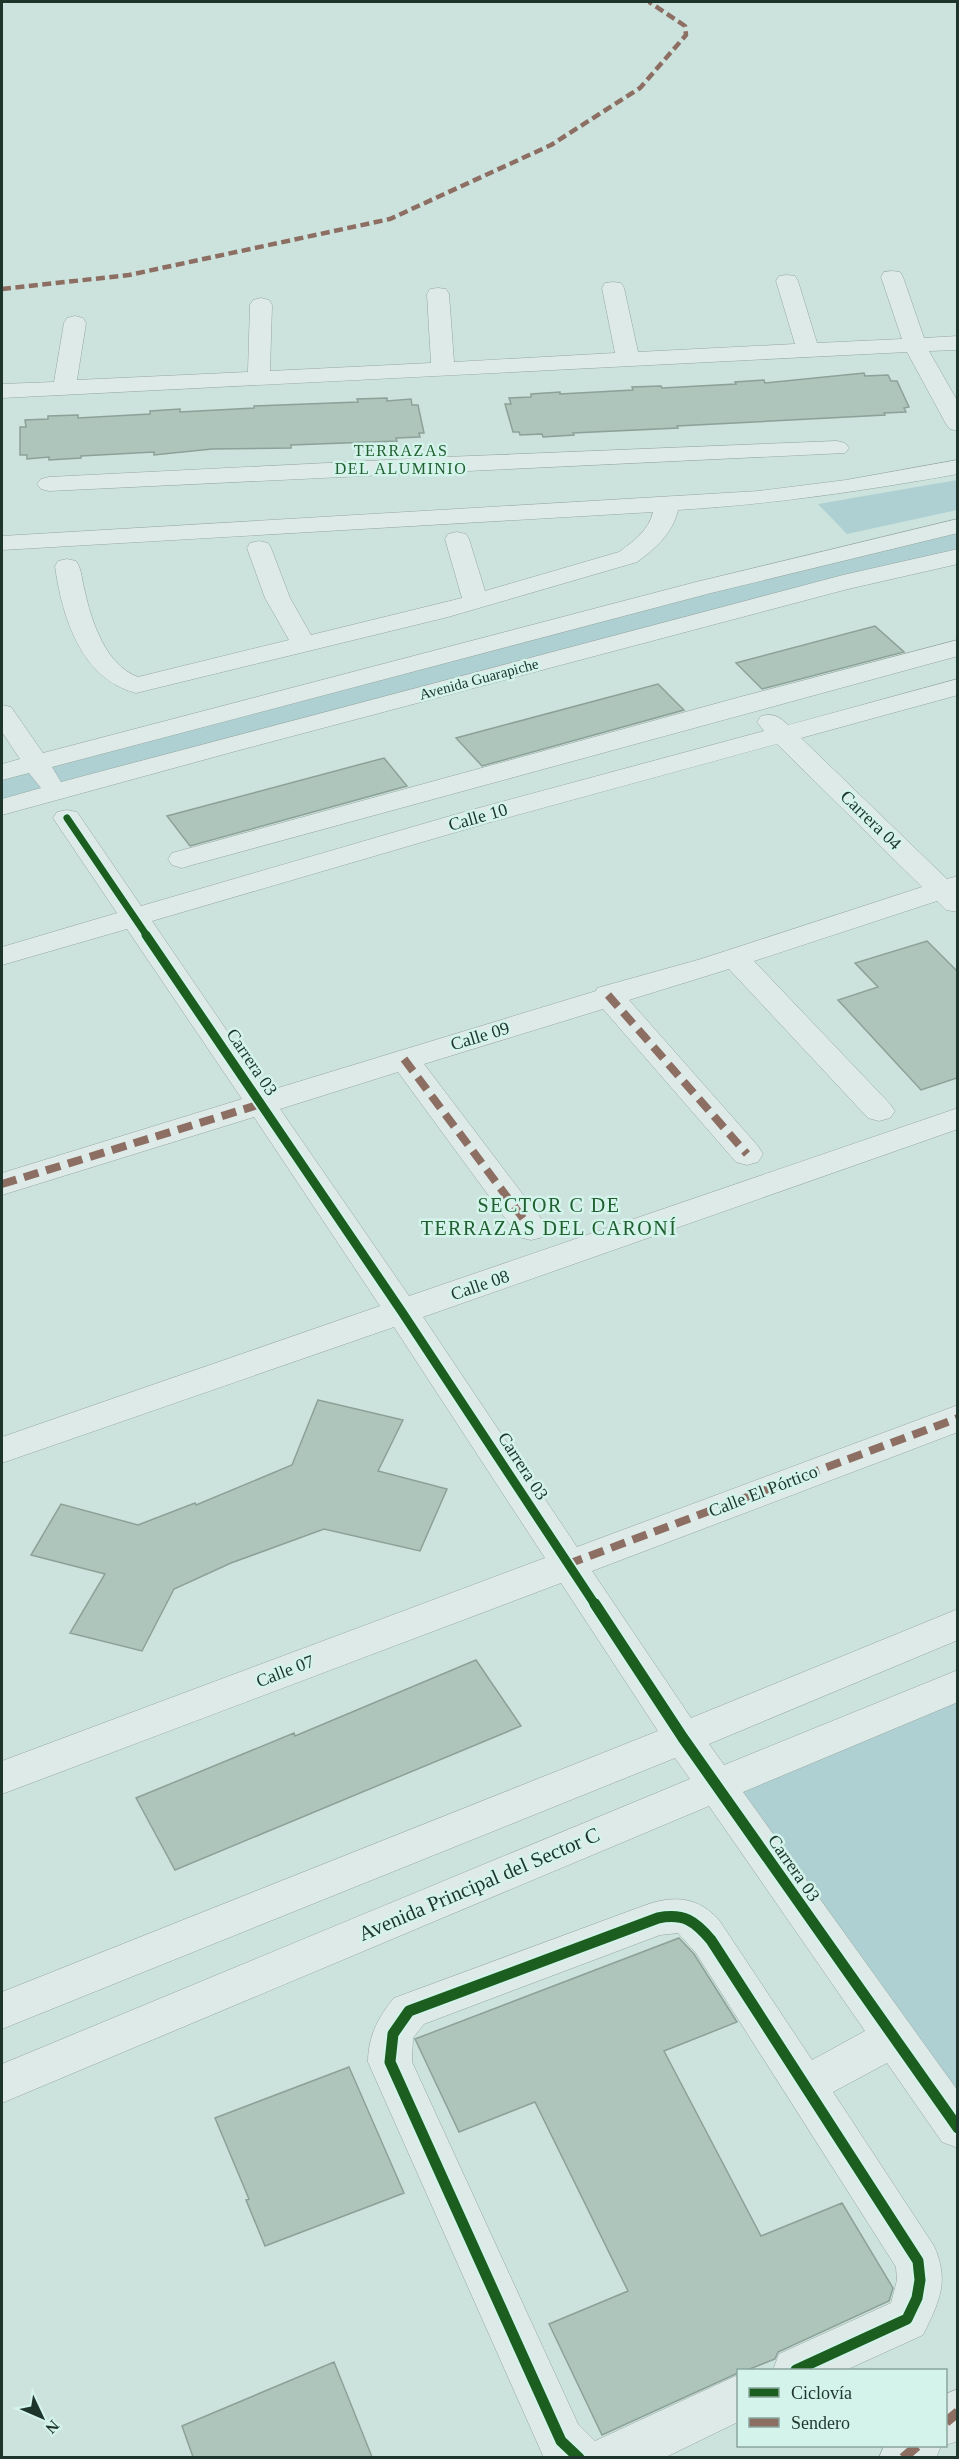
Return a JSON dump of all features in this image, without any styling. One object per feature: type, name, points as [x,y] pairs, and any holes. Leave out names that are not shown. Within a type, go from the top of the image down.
[{"type":"street","points":[[892,277],[913,334],[914,345],[957,424]]},
{"type":"street","points":[[787,281],[808,351]]},
{"type":"street","points":[[613,288],[628,360]]},
{"type":"street","points":[[438,294],[443,369]]},
{"type":"street","points":[[259,378],[261,306]]},
{"type":"street","points":[[64,388],[75,323]]},
{"type":"street","points":[[2,391],[957,343]]},
{"type":"street","points":[[2,543],[452,499],[837,448]]},
{"type":"street","points":[[49,484],[452,499],[667,504],[795,494],[957,467]]},
{"type":"street","points":[[452,499],[476,602]]},
{"type":"street","points":[[67,566],[71,595],[87,636],[111,673],[123,682],[136,685],[476,602],[628,557],[656,534],[663,522],[667,504]]},
{"type":"street","name":"Avenida Guarapiche","points":[[2,772],[705,587],[957,526]]},
{"type":"street","points":[[259,548],[276,597],[304,644]]},
{"type":"street","name":"Avenida Guarapiche","points":[[2,807],[61,805],[226,745],[821,589],[957,556]]},
{"type":"street","points":[[182,859],[957,648]]},
{"type":"street","name":"Calle 10","points":[[2,956],[474,818],[957,687]]},
{"type":"street","name":"Carrera 04","points":[[749,703],[952,893]]},
{"type":"street","name":"Carrera 03","points":[[2,713],[134,918],[402,1312],[683,1738],[957,2128]]},
{"type":"street","points":[[449,785],[474,818]]},
{"type":"street","name":"Calle 09","points":[[2,1184],[608,995],[952,893]]},
{"type":"street","points":[[734,957],[879,1111]]},
{"type":"street","points":[[608,995],[747,1154]]},
{"type":"street","points":[[404,1059],[531,1229]]},
{"type":"street","name":"Calle 08","points":[[2,1450],[957,1118]]},
{"type":"street","name":"Calle El Pórtico","points":[[568,1564],[957,1418]]},
{"type":"street","name":"Calle 07","points":[[2,1778],[568,1564]]},
{"type":"street","points":[[2,2011],[683,1738],[957,1624]]},
{"type":"street","name":"Avenida Principal del Sector C","points":[[2,2084],[957,1685]]},
{"type":"street","points":[[579,2457],[561,2441],[390,2062],[389,2047],[394,2028],[409,2010],[658,1918],[674,1914],[694,1919],[711,1940],[918,2261],[920,2280],[917,2298],[907,2319],[798,2369]]},
{"type":"street","points":[[804,2084],[833,2071],[892,2038]]},
{"type":"street","points":[[611,2457],[737,2398]]},
{"type":"street","points":[[903,2457],[915,2447]]},
{"type":"shaded area","points":[[957,480],[957,510],[847,534],[818,504]]},
{"type":"shaded area","points":[[957,526],[957,556],[226,745],[2,807],[2,772],[365,676]]},
{"type":"shaded area","points":[[957,1685],[957,2128],[716,1785]]},
{"type":"building","points":[[864,373],[865,376],[888,375],[891,381],[897,381],[909,407],[904,408],[906,412],[573,433],[574,435],[543,437],[542,434],[520,435],[519,432],[513,432],[505,404],[511,404],[509,398],[531,397],[531,394],[633,390],[632,387],[661,386],[662,388],[736,384],[735,382],[764,380],[765,383]]},
{"type":"building","points":[[387,398],[387,401],[411,399],[412,405],[418,405],[424,433],[419,433],[420,437],[396,438],[397,441],[291,445],[291,448],[212,449],[154,455],[154,452],[49,460],[49,457],[27,459],[27,455],[20,455],[20,427],[26,427],[25,420],[48,419],[48,416],[78,415],[78,418],[150,414],[150,411],[180,409],[180,412],[254,408],[254,406],[358,402],[357,399]]},
{"type":"building","points":[[875,626],[904,652],[762,689],[736,663]]},
{"type":"building","points":[[658,684],[684,710],[482,766],[456,738]]},
{"type":"building","points":[[384,758],[407,786],[190,846],[167,816]]},
{"type":"building","points":[[927,941],[957,971],[957,1078],[921,1090],[838,1000],[878,987],[855,963]]},
{"type":"building","points":[[318,1400],[403,1420],[378,1471],[447,1489],[420,1551],[324,1529],[231,1563],[174,1589],[142,1651],[70,1633],[105,1574],[31,1555],[61,1504],[138,1525],[195,1503],[196,1505],[292,1465]]},
{"type":"building","points":[[476,1660],[521,1726],[175,1870],[136,1798],[294,1733],[295,1736]]},
{"type":"building","points":[[679,1938],[694,1954],[737,2022],[664,2051],[761,2236],[842,2203],[893,2288],[889,2301],[778,2352],[775,2359],[750,2369],[737,2369],[737,2373],[602,2435],[549,2324],[628,2291],[535,2102],[459,2132],[415,2039]]},
{"type":"building","points":[[349,2067],[404,2193],[265,2246],[246,2200],[249,2199],[215,2118]]},
{"type":"building","points":[[334,2362],[372,2457],[193,2457],[182,2426]]},
{"type":"marked path","points":[[2,289],[129,275],[390,219],[551,145],[640,88],[686,35],[685,26],[649,2]]},
{"type":"marked path","points":[[608,995],[747,1154]]},
{"type":"marked path","points":[[404,1059],[531,1229]]},
{"type":"marked path","points":[[2,1184],[261,1104]]},
{"type":"marked path","points":[[568,1564],[958,1418]]},
{"type":"marked path","points":[[947,2421],[958,2412]]},
{"type":"marked path","points":[[903,2458],[916,2447]]},
{"type":"cycle path","points":[[67,818],[402,1312],[683,1738],[958,2128]]},
{"type":"cycle path","points":[[579,2458],[561,2441],[390,2062],[393,2034],[409,2011],[658,1918],[683,1916],[699,1926],[711,1940],[918,2261],[920,2280],[917,2298],[907,2319],[798,2369]]},
{"type":"district","name":"TERRAZAS DEL ALUMINIO","points":[[401,459]]},
{"type":"district","name":"SECTOR C DE TERRAZAS DEL CARONÍ","points":[[549,1216]]}]
